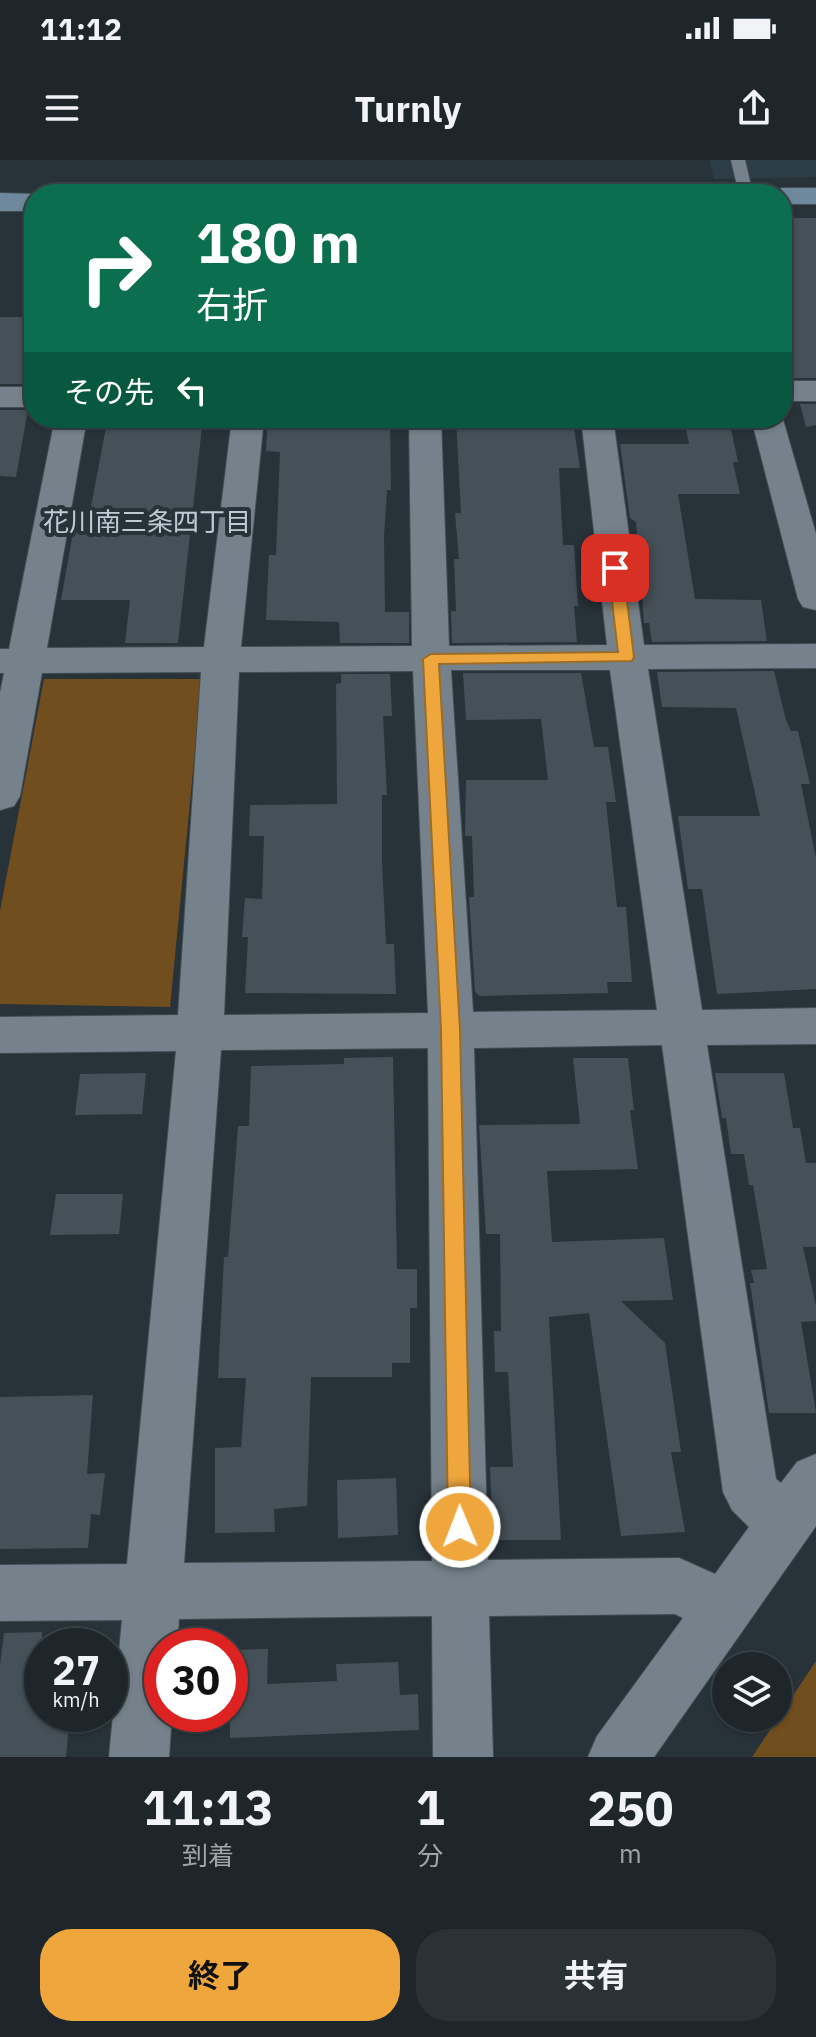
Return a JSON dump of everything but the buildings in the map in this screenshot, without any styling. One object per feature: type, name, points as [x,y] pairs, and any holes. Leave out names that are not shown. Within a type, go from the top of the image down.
[{"type":"street","points":[[792,196],[816,196]]},
{"type":"street","points":[[0,202],[24,202]]},
{"type":"street","points":[[792,391],[816,391]]},
{"type":"street","points":[[0,397],[24,397]]},
{"type":"street","points":[[0,796],[12,661],[69,428]]},
{"type":"street","points":[[139,1757],[200,1033],[221,660],[247,428]]},
{"type":"street","points":[[425,428],[431,659],[451,1030],[463,1757]]},
{"type":"street","points":[[598,428],[627,657],[680,1027],[751,1492],[800,1502],[618,1757]]},
{"type":"street","points":[[770,428],[816,599]]},
{"type":"street","points":[[12,661],[816,656]]},
{"type":"street","points":[[0,1035],[816,1026]]},
{"type":"street","points":[[0,1593],[679,1586],[724,1609]]},
{"type":"lane","points":[[738,160],[744,184]]},
{"type":"shaded area","points":[[710,160],[816,160],[816,177],[714,179]]},
{"type":"shaded area","points":[[44,679],[202,679],[170,1007],[0,1004],[0,911]]},
{"type":"shaded area","points":[[816,1661],[816,1757],[752,1757],[769,1732],[792,1732],[792,1697]]},
{"type":"district","name":"花川南三条四丁目","points":[[147,521]]},
{"type":"route","points":[[460,1527],[451,1030],[431,659],[627,657],[615,568]]}]
